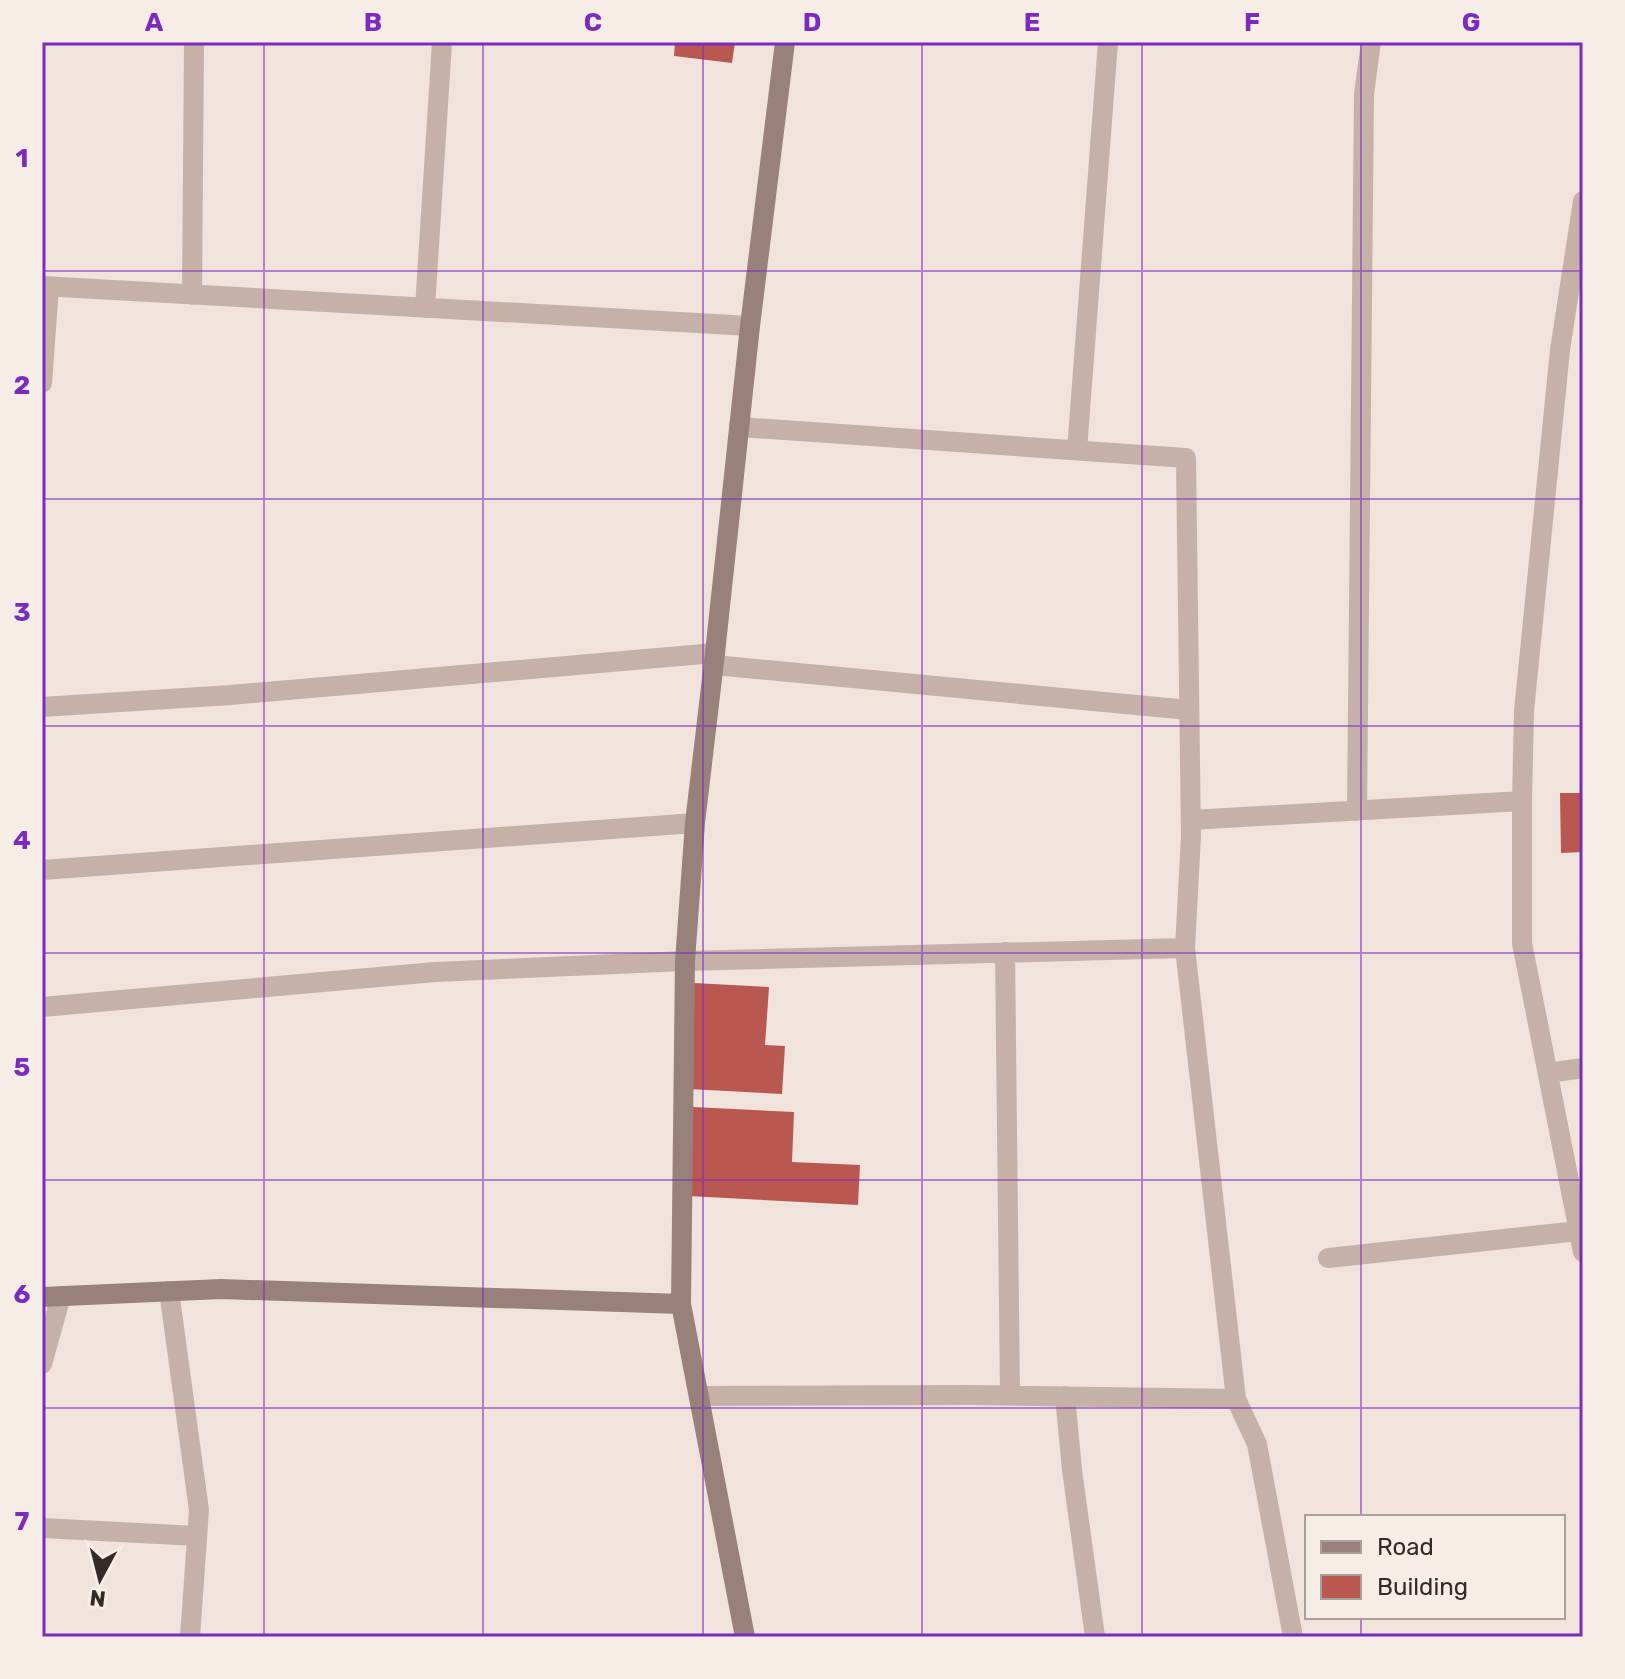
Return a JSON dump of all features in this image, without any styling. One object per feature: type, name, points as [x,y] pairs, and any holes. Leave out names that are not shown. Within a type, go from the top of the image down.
[{"type":"street","points":[[192,295],[194,42]]},
{"type":"street","points":[[425,308],[442,42]]},
{"type":"street","points":[[745,1637],[681,1304],[685,961],[695,823],[785,42]]},
{"type":"street","points":[[1077,450],[1108,42]]},
{"type":"street","points":[[1357,811],[1364,94],[1371,42]]},
{"type":"street","points":[[1583,201],[1577,282],[1560,350],[1526,695],[1522,801],[1522,943],[1583,1252]]},
{"type":"street","points":[[42,383],[46,286],[750,326]]},
{"type":"street","points":[[739,427],[1186,458],[1191,820],[1185,948],[1236,1399],[1257,1444],[1293,1637]]},
{"type":"street","points":[[42,707],[715,659],[1189,710]]},
{"type":"street","points":[[1191,820],[1522,801]]},
{"type":"street","points":[[42,870],[695,823]]},
{"type":"street","points":[[42,1007],[435,972],[685,961],[1185,948]]},
{"type":"street","points":[[1005,952],[1010,1395]]},
{"type":"street","points":[[1548,1073],[1583,1068]]},
{"type":"street","points":[[1328,1258],[1578,1231]]},
{"type":"street","points":[[42,1364],[52,1296],[221,1289],[681,1304]]},
{"type":"street","points":[[169,1291],[199,1510],[190,1637]]},
{"type":"street","points":[[699,1396],[1010,1395],[1236,1399]]},
{"type":"street","points":[[1065,1396],[1095,1637]]},
{"type":"street","points":[[42,1528],[197,1536]]},
{"type":"building","points":[[675,42],[735,42],[732,63],[674,56]]},
{"type":"building","points":[[1560,793],[1583,793],[1583,852],[1561,853]]},
{"type":"building","points":[[694,983],[769,987],[765,1045],[785,1046],[782,1094],[689,1089]]},
{"type":"building","points":[[693,1107],[794,1112],[792,1162],[860,1165],[858,1205],[688,1196]]}]
